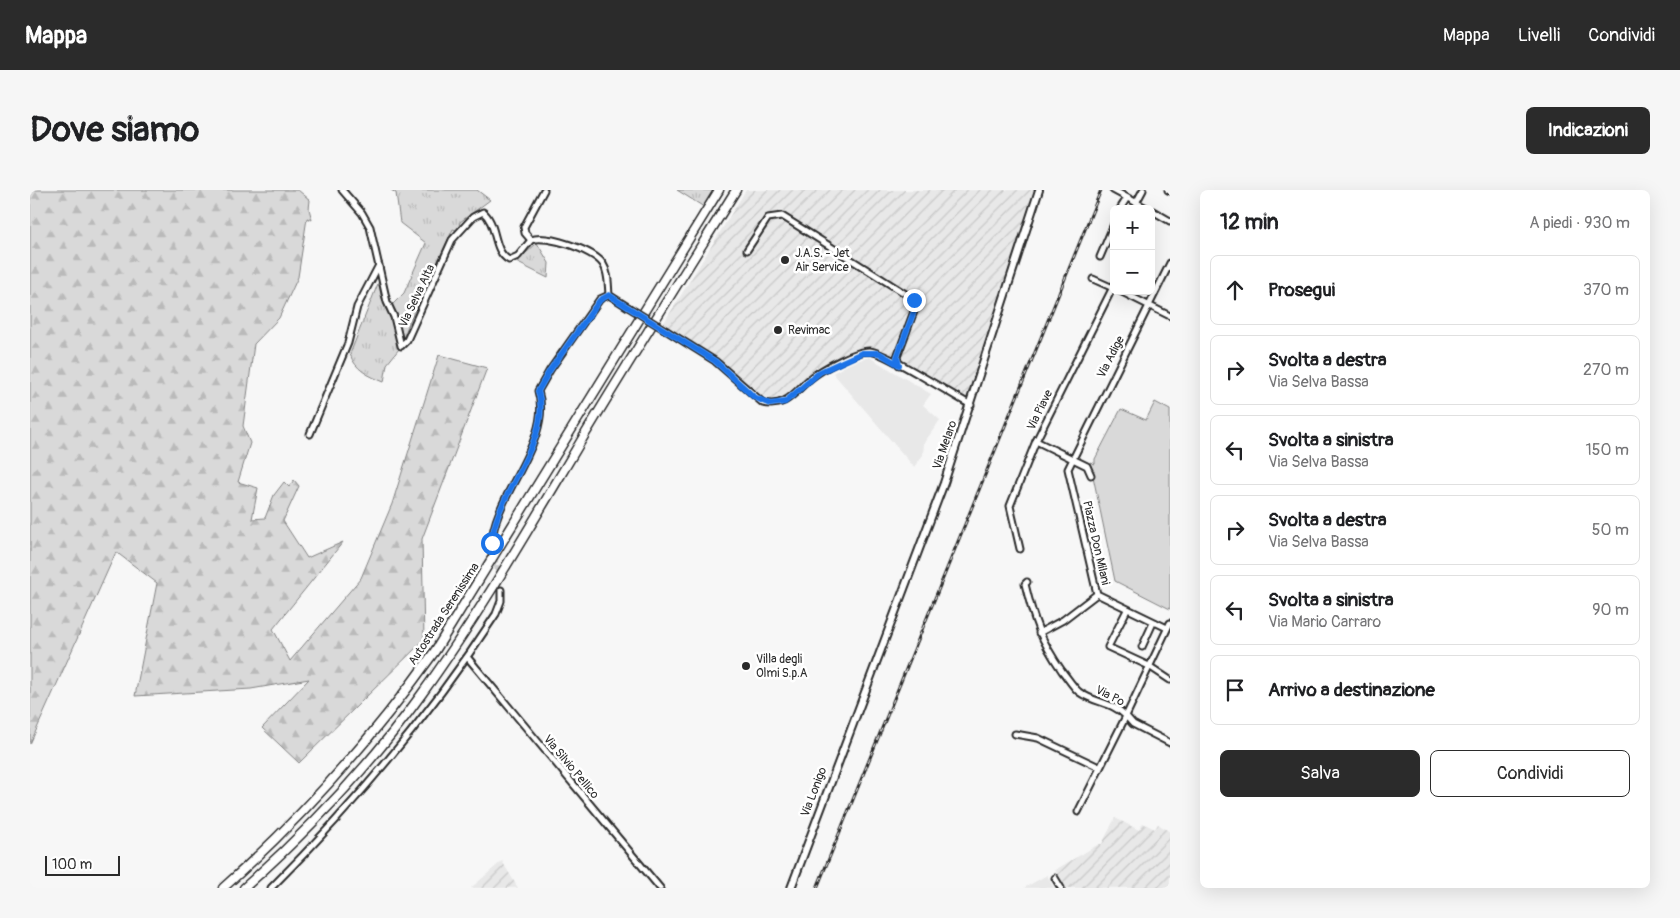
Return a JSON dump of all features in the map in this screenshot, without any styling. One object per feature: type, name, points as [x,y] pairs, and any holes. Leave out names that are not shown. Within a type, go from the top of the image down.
[{"type":"highway","name":"Autostrada Serenissima","points":[[223,888],[300,816],[331,782],[390,713],[425,665],[458,617],[719,190]]},
{"type":"highway","name":"Autostrada Serenissima","points":[[244,888],[308,827],[344,789],[400,723],[446,660],[512,557],[736,190]]},
{"type":"main road","name":"Via Melaro","points":[[860,704],[971,405],[1039,190]]},
{"type":"main road","name":"Via Lonigo","points":[[791,888],[860,704]]},
{"type":"street","name":"Via Selva Alta","points":[[342,190],[368,222],[387,302],[394,317],[398,340],[402,346],[435,282],[452,240],[473,217],[482,212],[486,215],[492,223],[502,254],[509,260],[518,256],[531,240]]},
{"type":"street","points":[[544,190],[524,227],[525,233],[531,240],[543,238],[584,250],[597,257],[607,271],[609,295]]},
{"type":"street","points":[[1114,190],[1140,205]]},
{"type":"street","points":[[1136,203],[1143,190]]},
{"type":"street","points":[[1123,205],[1127,198]]},
{"type":"street","points":[[1155,213],[1170,221]]},
{"type":"street","points":[[747,250],[768,218],[782,216],[912,298],[916,306],[897,357],[899,365]]},
{"type":"street","points":[[1100,257],[1110,233]]},
{"type":"street","name":"Via Adige","points":[[1072,460],[1170,263]]},
{"type":"street","points":[[310,434],[348,343],[357,308],[379,265]]},
{"type":"street","points":[[1092,279],[1110,286]]},
{"type":"street","name":"Via Piave","points":[[1020,549],[1010,506],[1036,441],[1110,293]]},
{"type":"street","points":[[609,295],[715,361],[754,397],[770,404],[785,402],[820,372],[857,354],[869,351],[879,353],[971,405]]},
{"type":"street","points":[[492,543],[493,528],[520,472],[540,420],[543,405],[538,391],[550,370],[600,300],[609,295]]},
{"type":"street","points":[[1129,295],[1170,316]]},
{"type":"street","points":[[1036,441],[1072,460],[1088,466],[1091,474]]},
{"type":"street","name":"Piazza Don Milani","points":[[1072,460],[1068,469],[1097,594],[1153,623],[1167,628]]},
{"type":"street","name":"Via Po","points":[[1027,582],[1025,584],[1039,634],[1044,645],[1079,692],[1120,709],[1126,716],[1078,812]]},
{"type":"street","points":[[271,888],[343,812],[398,749],[468,658],[496,614],[501,601],[501,590]]},
{"type":"street","points":[[1039,634],[1064,620],[1097,594]]},
{"type":"street","points":[[1127,610],[1108,647],[1149,666],[1170,680]]},
{"type":"street","points":[[1142,646],[1153,623]]},
{"type":"street","points":[[1170,623],[1126,716],[1133,724],[1170,743]]},
{"type":"street","name":"Via Silvio Pellico","points":[[468,658],[660,888]]},
{"type":"street","points":[[1015,734],[1038,738],[1099,767]]},
{"type":"street","points":[[1055,878],[1061,888]]},
{"type":"shaded area","points":[[746,190],[1040,190],[971,401],[926,378],[895,358],[867,349],[815,368],[791,393],[771,401],[751,389],[712,356],[662,326]]},
{"type":"shaded area","points":[[869,357],[931,394],[923,405],[940,420],[924,443],[923,455],[914,467],[833,373],[851,363]]},
{"type":"shaded area","points":[[1115,818],[1139,830],[1143,823],[1155,829],[1158,824],[1170,832],[1170,888],[1065,888],[1055,870],[1102,844]]},
{"type":"shaded area","points":[[502,861],[518,888],[471,888]]},
{"type":"shaded area","points":[[1047,875],[1054,888],[1024,888]]},
{"type":"green space","points":[[30,190],[298,190],[310,200],[309,209],[312,220],[307,218],[298,277],[279,318],[254,344],[243,426],[250,443],[238,482],[258,488],[252,519],[265,518],[274,495],[284,482],[289,487],[294,480],[299,486],[283,521],[307,558],[343,542],[273,629],[290,661],[361,578],[392,504],[439,355],[487,368],[422,539],[424,640],[299,763],[262,728],[309,679],[251,689],[135,696],[157,583],[116,552],[30,744]]},
{"type":"green space","points":[[391,190],[477,190],[490,200],[460,222],[458,231],[453,229],[409,323],[399,349],[387,364],[384,382],[368,375],[359,368],[352,360],[350,354],[379,281],[381,296],[387,310],[404,293],[426,243],[400,223],[396,193]]},
{"type":"green space","points":[[677,190],[715,190],[704,207]]},
{"type":"green space","points":[[537,243],[549,263],[548,278],[516,262]]},
{"type":"green space","points":[[1155,402],[1170,410],[1170,609],[1115,581],[1090,462],[1095,464],[1095,459],[1121,409],[1146,420]]},
{"type":"tunnel","points":[[492,543],[501,590]]},
{"type":"railway","points":[[817,888],[1101,190]]},
{"type":"place","name":"J.A.S. - Jet Air Service","points":[[785,260]]},
{"type":"place","name":"Revimac","points":[[778,330]]},
{"type":"place","name":"Villa degli Olmi S.p.A","points":[[746,666]]},
{"type":"route","points":[[492,543],[493,528],[520,472],[540,420],[543,405],[538,391],[550,370],[600,300],[609,295],[715,361],[754,397],[763,403],[770,404],[778,404],[792,398],[810,378],[852,356],[869,351],[886,356],[899,365],[897,357],[916,306],[914,300]]}]
